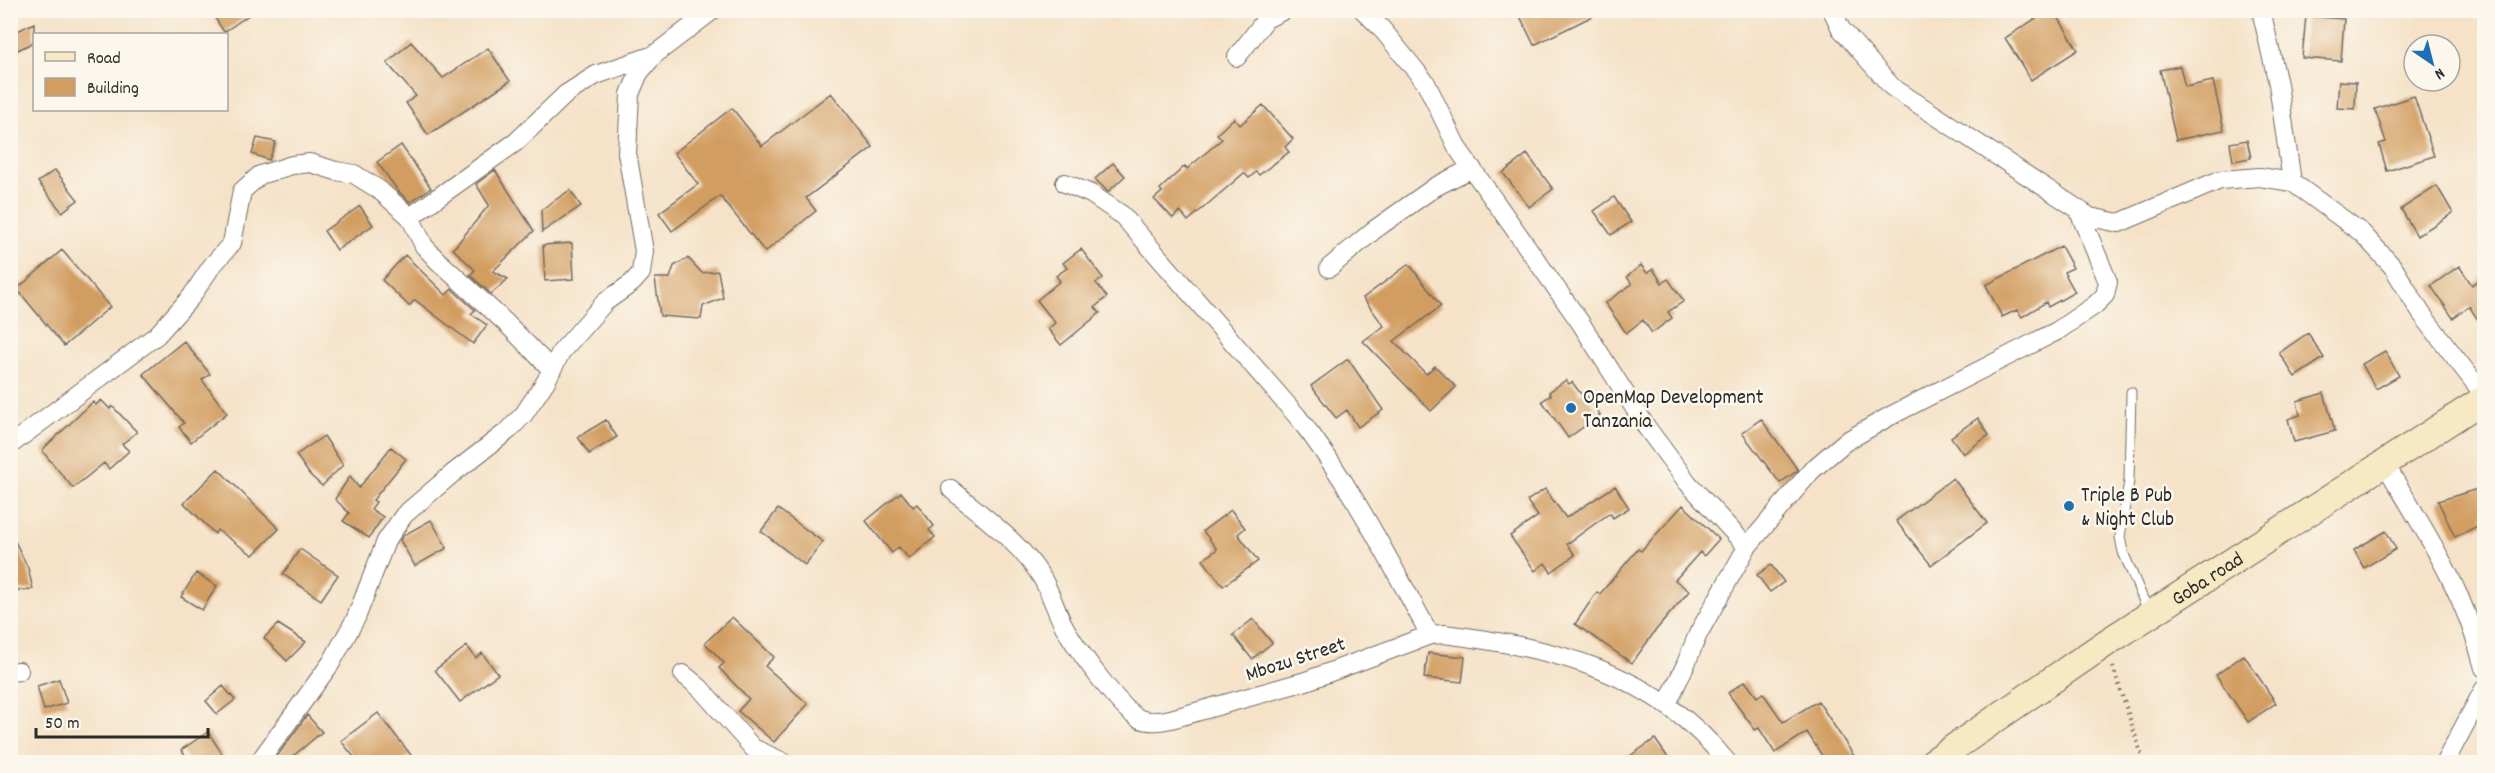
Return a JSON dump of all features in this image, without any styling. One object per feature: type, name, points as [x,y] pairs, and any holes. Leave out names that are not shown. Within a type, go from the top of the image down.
[{"type":"street","points":[[259,762],[331,663],[356,618],[386,541],[404,515],[524,414],[561,352],[605,303],[632,283],[641,273],[644,251],[627,153],[630,94],[639,73],[654,54],[713,10]]},
{"type":"street","points":[[1238,57],[1266,19],[1284,10]]},
{"type":"street","points":[[1363,10],[1381,27],[1426,83],[1458,148],[1580,322],[1647,428],[1688,483],[1747,547]]},
{"type":"street","points":[[1832,10],[1841,29],[1892,87],[2013,169],[2090,217],[2119,223],[2220,180],[2260,177],[2292,182],[2362,233],[2393,267],[2421,313],[2484,397]]},
{"type":"street","points":[[2261,10],[2278,84],[2292,182]]},
{"type":"street","points":[[410,217],[516,142],[566,94],[596,75],[654,54]]},
{"type":"street","points":[[10,445],[157,334],[191,297],[211,267],[232,243],[242,191],[260,175],[292,165],[310,163],[354,174],[378,189],[410,217],[424,246],[437,260],[506,323],[552,370]]},
{"type":"street","points":[[1329,268],[1374,230],[1435,187],[1472,168]]},
{"type":"street","points":[[1065,183],[1091,194],[1122,215],[1297,416],[1322,447],[1368,519],[1430,635]]},
{"type":"street","points":[[1666,704],[1698,634],[1747,547],[1812,470],[1845,442],[1890,416],[2057,331],[2095,305],[2105,295],[2108,282],[2078,209]]},
{"type":"street","name":"Goba road","points":[[1933,762],[2106,643],[2385,464],[2484,397]]},
{"type":"street","points":[[2385,464],[2447,567],[2475,630],[2484,668]]},
{"type":"street","name":"Mbozu Street","points":[[951,489],[1011,541],[1042,577],[1065,628],[1106,685],[1127,710],[1139,719],[1153,722],[1171,719],[1306,681],[1430,635],[1444,634],[1544,650],[1578,660],[1635,686],[1666,704],[1718,750],[1727,762]]},
{"type":"street","points":[[683,674],[700,687],[753,748],[783,762]]},
{"type":"street","points":[[2445,762],[2484,689]]},
{"type":"lane","points":[[2131,392],[2129,481],[2120,537],[2123,552],[2150,615]]},
{"type":"path","points":[[2106,643],[2144,762]]},
{"type":"building","points":[[210,10],[256,10],[224,32]]},
{"type":"building","points":[[1517,10],[1605,10],[1534,45]]},
{"type":"building","points":[[2049,10],[2054,10],[2078,50],[2031,80],[2005,38]]},
{"type":"building","points":[[2306,16],[2344,19],[2341,61],[2302,58]]},
{"type":"building","points":[[34,23],[33,42],[18,50],[11,34]]},
{"type":"building","points":[[411,42],[443,78],[488,48],[510,81],[428,135],[406,103],[416,96],[387,63]]},
{"type":"building","points":[[2180,66],[2185,87],[2213,81],[2224,130],[2176,140],[2160,70]]},
{"type":"building","points":[[2339,81],[2356,82],[2355,109],[2337,108]]},
{"type":"building","points":[[831,93],[873,147],[806,198],[816,211],[765,252],[720,196],[672,231],[659,213],[698,184],[674,153],[732,108],[762,146]]},
{"type":"building","points":[[2414,96],[2434,156],[2387,171],[2379,144],[2386,142],[2375,109]]},
{"type":"building","points":[[1263,105],[1293,139],[1285,147],[1289,152],[1259,175],[1256,172],[1249,178],[1244,173],[1188,221],[1180,211],[1173,218],[1154,199],[1162,192],[1160,189],[1185,166],[1187,169],[1222,139],[1217,134],[1234,118],[1240,125]]},
{"type":"building","points":[[257,138],[276,142],[269,160],[252,154]]},
{"type":"building","points":[[2247,140],[2251,158],[2233,161],[2230,143]]},
{"type":"building","points":[[401,145],[431,188],[410,202],[398,191],[377,162]]},
{"type":"building","points":[[1527,154],[1553,189],[1529,207],[1503,173]]},
{"type":"building","points":[[1113,163],[1125,176],[1108,192],[1095,179]]},
{"type":"building","points":[[55,170],[78,200],[62,212],[38,182]]},
{"type":"building","points":[[495,170],[534,231],[493,271],[508,279],[491,294],[470,275],[475,270],[453,249],[489,205],[476,184]]},
{"type":"building","points":[[2437,186],[2453,213],[2417,236],[2401,209]]},
{"type":"building","points":[[570,190],[581,206],[542,232],[541,210]]},
{"type":"building","points":[[1614,197],[1631,222],[1611,235],[1594,211]]},
{"type":"building","points":[[360,206],[373,225],[337,250],[324,231]]},
{"type":"building","points":[[572,243],[574,279],[545,281],[543,245]]},
{"type":"building","points":[[2061,246],[2073,268],[2064,272],[2075,292],[2048,307],[2046,302],[2022,317],[2017,310],[2002,317],[1986,285]]},
{"type":"building","points":[[1081,249],[1103,278],[1096,283],[1107,297],[1095,307],[1100,313],[1061,345],[1048,329],[1055,323],[1037,300],[1060,281],[1056,276],[1067,268],[1063,263]]},
{"type":"building","points":[[62,250],[110,307],[64,346],[17,289]]},
{"type":"building","points":[[405,255],[446,295],[452,289],[475,310],[471,314],[487,325],[473,344],[415,300],[409,306],[382,280]]},
{"type":"building","points":[[688,258],[702,273],[718,271],[723,298],[703,306],[701,319],[660,316],[655,278],[670,278],[674,266]]},
{"type":"building","points":[[1409,264],[1441,306],[1394,341],[1426,374],[1435,366],[1456,387],[1431,411],[1363,341],[1384,326],[1363,298]]},
{"type":"building","points":[[1641,265],[1647,273],[1653,269],[1662,283],[1668,279],[1684,301],[1668,312],[1672,318],[1652,333],[1643,320],[1626,333],[1605,303],[1632,284],[1627,277]]},
{"type":"building","points":[[2459,266],[2472,285],[2484,276],[2484,329],[2469,306],[2453,318],[2431,286]]},
{"type":"building","points":[[2308,333],[2324,358],[2295,377],[2279,353]]},
{"type":"building","points":[[184,341],[210,374],[202,380],[227,413],[191,442],[179,427],[184,423],[143,374]]},
{"type":"building","points":[[2385,351],[2399,376],[2376,389],[2362,364]]},
{"type":"building","points":[[1348,359],[1383,410],[1358,427],[1347,410],[1336,418],[1311,386]]},
{"type":"building","name":"OpenMap Development Tanzania","points":[[1566,380],[1569,384],[1572,382],[1581,394],[1584,392],[1600,415],[1568,438],[1542,401],[1551,395],[1549,392]]},
{"type":"building","points":[[2324,393],[2335,431],[2294,442],[2288,419],[2300,415],[2297,401]]},
{"type":"building","points":[[101,400],[110,409],[112,406],[137,432],[122,444],[129,451],[109,469],[104,463],[73,488],[43,452],[43,449],[93,402],[96,405]]},
{"type":"building","points":[[1978,418],[1989,435],[1963,454],[1951,437]]},
{"type":"building","points":[[1761,419],[1798,470],[1780,483],[1742,433]]},
{"type":"building","points":[[606,420],[617,437],[589,454],[578,437]]},
{"type":"building","points":[[324,436],[343,465],[322,486],[310,475],[296,455]]},
{"type":"building","points":[[391,447],[406,459],[373,500],[376,502],[371,509],[383,517],[369,538],[343,521],[349,513],[335,499],[350,476],[359,488]]},
{"type":"building","points":[[218,469],[279,529],[253,555],[217,530],[215,534],[184,503]]},
{"type":"building","points":[[1953,478],[1987,523],[1931,565],[1896,521]]},
{"type":"building","points":[[1615,486],[1629,508],[1613,518],[1610,513],[1567,544],[1575,555],[1551,572],[1545,563],[1535,571],[1510,536],[1538,516],[1527,501],[1545,489],[1566,518]]},
{"type":"building","points":[[2484,487],[2484,523],[2455,537],[2438,501]]},
{"type":"building","points":[[901,492],[913,507],[917,504],[934,526],[929,530],[935,537],[909,559],[899,547],[892,553],[866,521]]},
{"type":"building","points":[[1683,505],[1719,539],[1704,556],[1700,552],[1675,580],[1689,591],[1632,663],[1575,624],[1597,592],[1600,594],[1638,549],[1641,551]]},
{"type":"building","points":[[778,509],[823,542],[805,565],[761,531]]},
{"type":"building","points":[[1231,510],[1245,528],[1238,534],[1258,561],[1223,586],[1203,560],[1217,549],[1203,531]]},
{"type":"building","points":[[431,520],[447,548],[415,566],[400,540],[404,535]]},
{"type":"building","points":[[10,531],[28,568],[33,589],[10,591]]},
{"type":"building","points":[[2386,531],[2396,549],[2364,568],[2354,550]]},
{"type":"building","points":[[300,549],[338,575],[321,600],[283,574]]},
{"type":"building","points":[[1771,565],[1784,582],[1770,592],[1757,575]]},
{"type":"building","points":[[196,573],[217,586],[202,610],[181,597]]},
{"type":"building","points":[[732,617],[774,657],[765,666],[808,704],[774,742],[738,711],[749,699],[719,668],[724,663],[705,643]]},
{"type":"building","points":[[1253,619],[1272,643],[1252,659],[1233,635]]},
{"type":"building","points":[[278,624],[306,642],[287,661],[264,638]]},
{"type":"building","points":[[467,646],[476,658],[482,653],[498,674],[460,702],[435,670]]},
{"type":"building","points":[[1428,653],[1465,657],[1462,682],[1424,678]]},
{"type":"building","points":[[2244,655],[2276,703],[2248,722],[2216,675]]},
{"type":"building","points":[[59,679],[67,703],[44,710],[37,686]]},
{"type":"building","points":[[1745,681],[1757,697],[1763,693],[1783,722],[1818,701],[1858,762],[1826,762],[1807,732],[1775,753],[1759,728],[1755,730],[1728,693]]},
{"type":"building","points":[[223,686],[235,700],[217,714],[206,701]]},
{"type":"building","points":[[378,713],[411,755],[401,762],[358,762],[341,741]]},
{"type":"building","points":[[307,715],[322,732],[286,762],[273,762]]},
{"type":"building","points":[[208,732],[223,755],[212,762],[190,762],[181,750]]},
{"type":"building","points":[[1655,739],[1671,762],[1621,762]]},
{"type":"place","name":"OpenMap Development Tanzania","points":[[1571,408]]},
{"type":"place","name":"Triple B Pub & Night Club","points":[[2069,506]]}]
